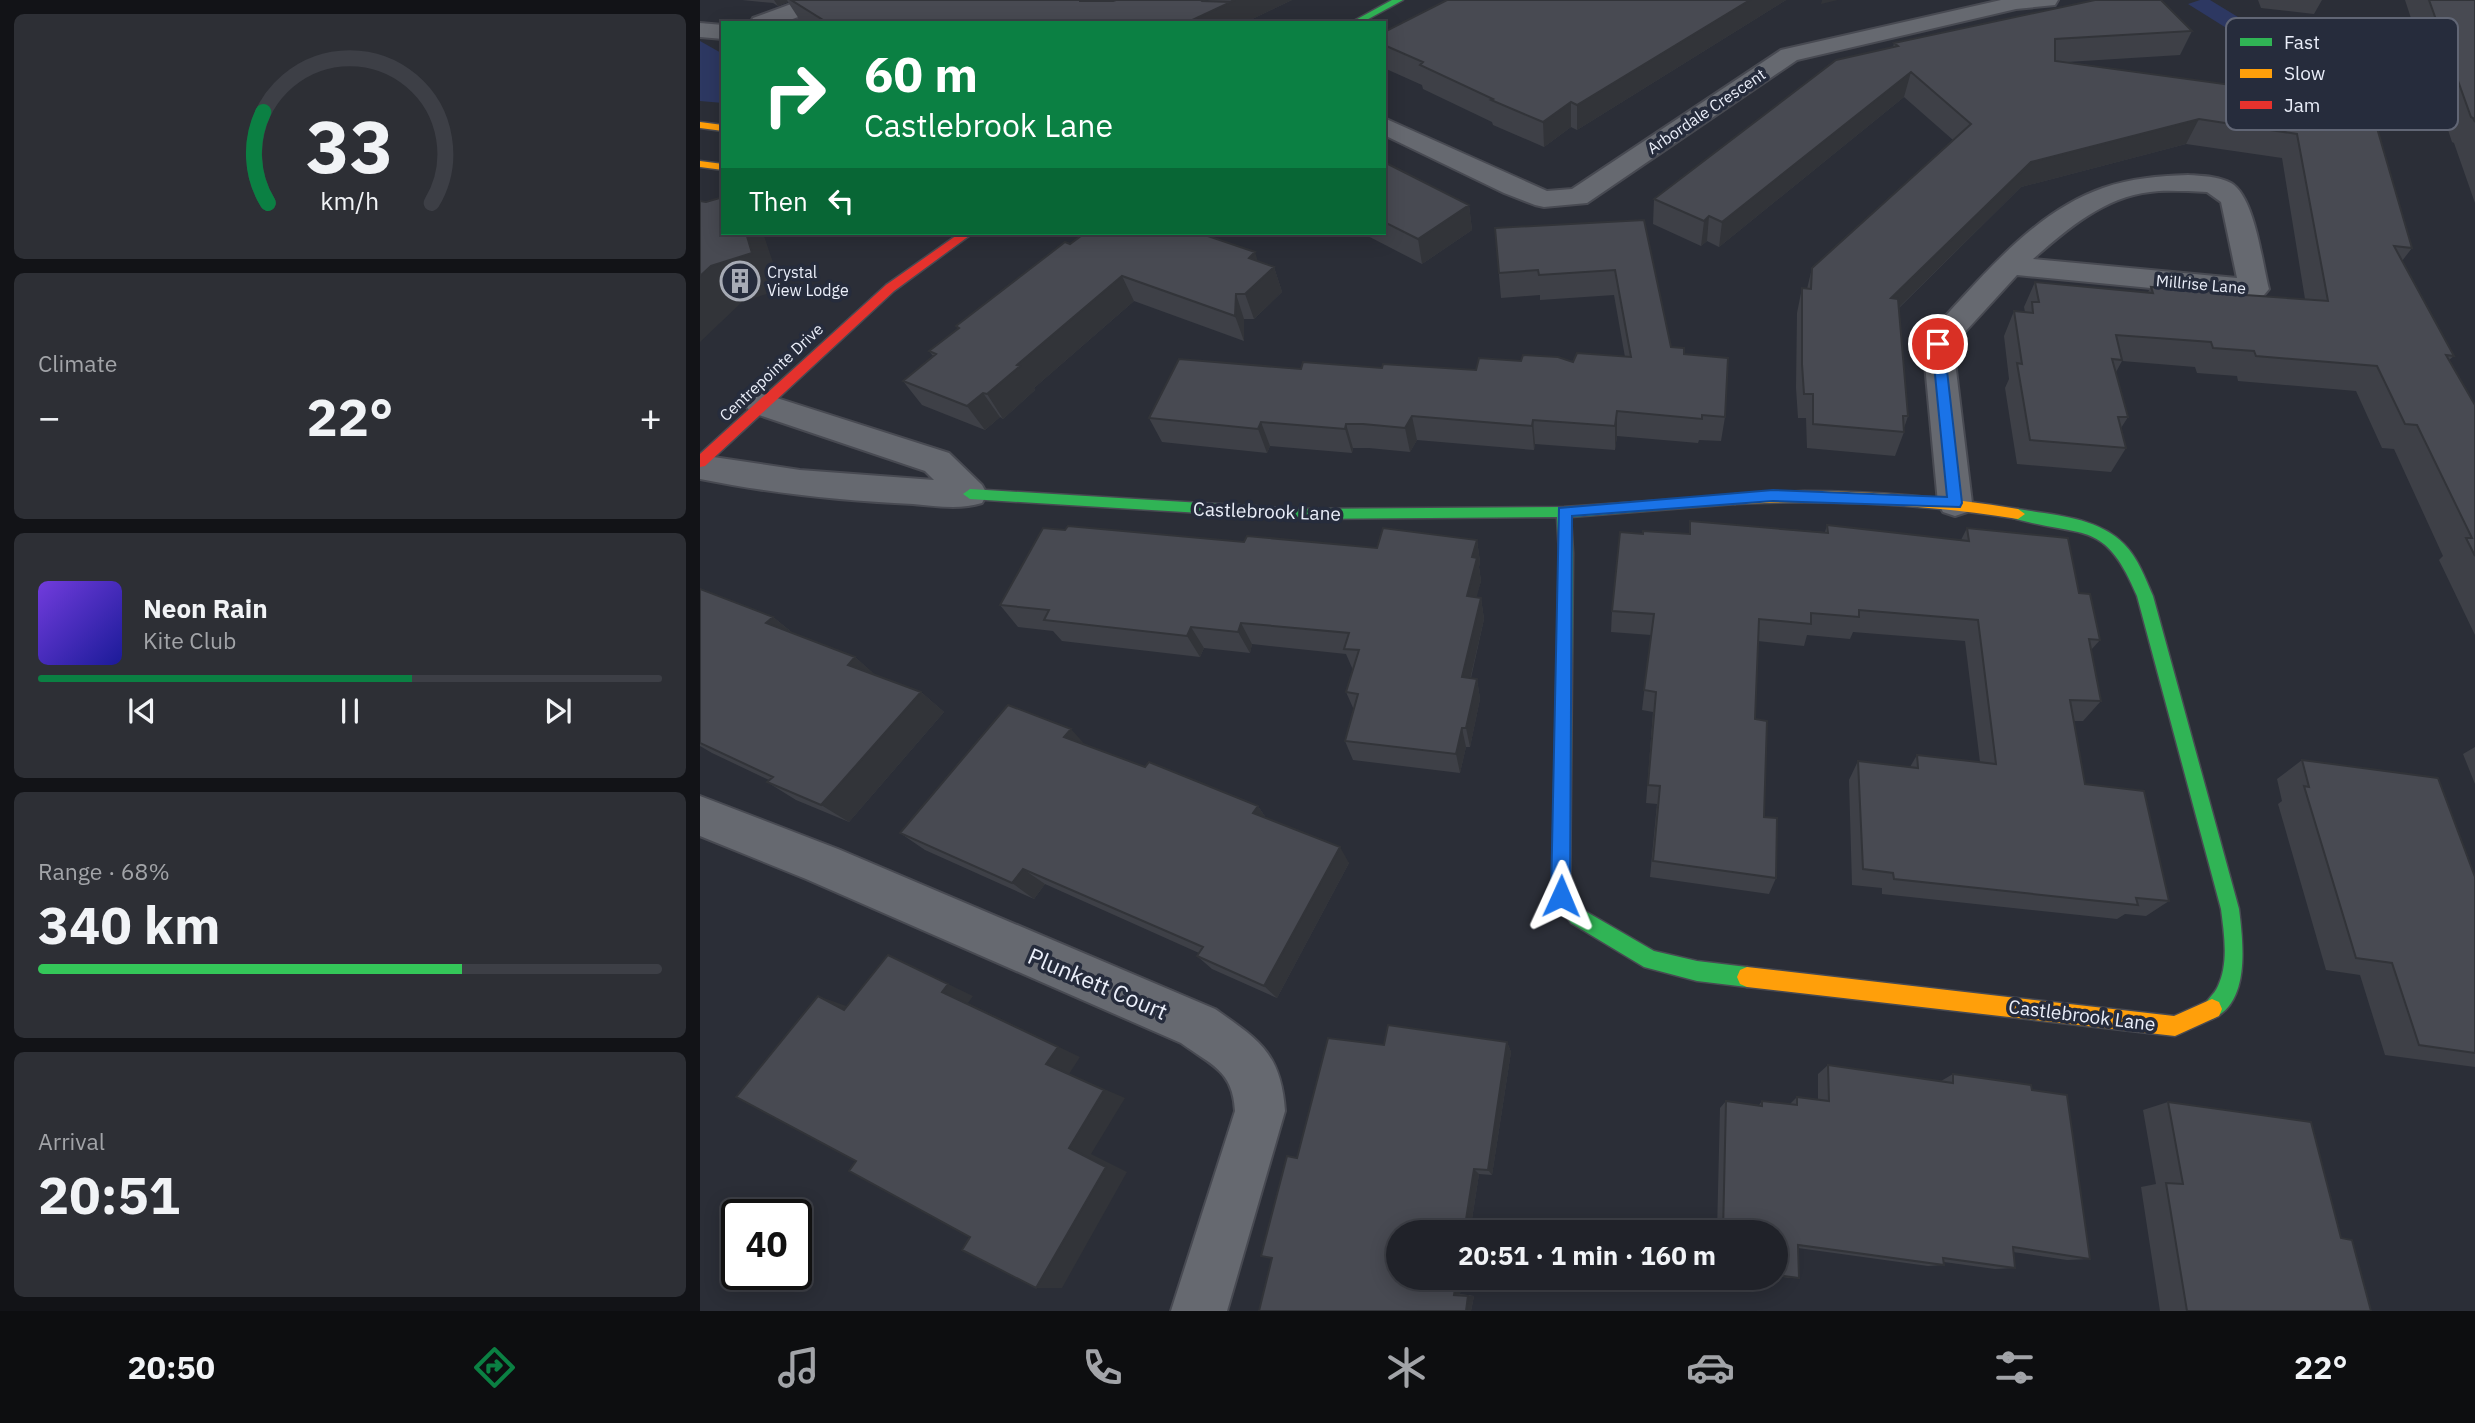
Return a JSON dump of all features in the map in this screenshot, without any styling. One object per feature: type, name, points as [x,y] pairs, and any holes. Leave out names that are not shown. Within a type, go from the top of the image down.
[{"type":"street","points":[[766,21],[822,0]]},
{"type":"street","points":[[1358,21],[1399,0]]},
{"type":"street","name":"Arbordale Crescent","points":[[1386,126],[1513,187],[1544,199],[1578,197],[1789,55],[2016,4],[2047,0]]},
{"type":"street","points":[[700,30],[721,32]]},
{"type":"street","points":[[700,125],[721,128]]},
{"type":"street","points":[[700,164],[721,167]]},
{"type":"street","name":"Millrise Lane","points":[[1955,503],[1938,344],[2011,266],[2068,214],[2119,189],[2160,180],[2217,185],[2228,192],[2234,202],[2255,289],[2011,266]]},
{"type":"street","name":"Centrepointe Drive","points":[[700,464],[761,404],[890,288],[964,235]]},
{"type":"street","points":[[761,404],[937,461],[970,494]]},
{"type":"street","name":"Castlebrook Lane","points":[[700,464],[744,476],[865,488],[1299,514],[1564,512],[1773,496],[1955,503],[2092,528],[2114,543],[2129,560],[2145,596],[2230,909],[2234,937],[2228,989],[2214,1008],[2175,1026],[1697,971],[1651,960],[1578,917],[1561,896],[1566,553],[1564,512]]},
{"type":"street","name":"Plunkett Court","points":[[700,816],[822,864],[1198,1026],[1251,1066],[1260,1089],[1260,1111],[1199,1311]]},
{"type":"shaded area","points":[[2210,0],[2240,18],[2226,18],[2226,28],[2188,4]]},
{"type":"shaded area","points":[[700,41],[721,53],[721,103],[700,101]]},
{"type":"building","points":[[791,0],[1231,2],[1190,21],[825,21]]},
{"type":"building","points":[[1447,0],[1750,0],[1577,105],[1571,102],[1543,122],[1491,100],[1493,99],[1420,65],[1423,62],[1386,46],[1386,31]]},
{"type":"building","points":[[2095,0],[2161,0],[2192,31],[2055,39],[2055,61],[2226,84],[2226,123],[2199,119],[2031,162],[1891,298],[1898,299],[1908,416],[1903,416],[1904,432],[1813,424],[1813,394],[1804,394],[1802,364],[1802,288],[1811,289],[1812,268],[1971,124],[1911,72],[1722,222],[1709,216],[1704,221],[1654,199],[1836,60],[1898,46],[1894,43]]},
{"type":"building","points":[[2429,0],[2475,0],[2475,122],[2458,81],[2458,18],[2435,18]]},
{"type":"building","points":[[2271,130],[2378,130],[2412,248],[2394,246],[2454,356],[2446,355],[2475,405],[2475,556],[2466,538],[2472,538],[2417,425],[2405,424],[2377,366],[2256,356],[2254,351],[2213,348],[2211,342],[2116,335],[2122,360],[2112,359],[2128,417],[2118,417],[2126,448],[2030,440],[2017,363],[2022,364],[2014,311],[2033,313],[2032,302],[2039,302],[2035,282],[2153,293],[2151,287],[2173,289],[2173,286],[2216,289],[2217,293],[2328,301],[2297,134]]},
{"type":"building","points":[[1386,163],[1469,205],[1418,239],[1386,223]]},
{"type":"building","points":[[721,198],[721,235],[747,235],[752,253],[711,266],[700,276],[700,201]]},
{"type":"building","points":[[1644,220],[1671,347],[1684,348],[1684,354],[1728,358],[1725,417],[1702,415],[1702,419],[1617,411],[1615,426],[1533,420],[1532,426],[1412,416],[1405,428],[1346,424],[1345,429],[1261,422],[1258,429],[1149,418],[1179,359],[1301,369],[1303,362],[1382,368],[1383,364],[1476,370],[1479,358],[1521,361],[1523,355],[1558,357],[1573,362],[1577,353],[1631,357],[1615,270],[1539,275],[1538,270],[1499,273],[1495,228]]},
{"type":"building","points":[[1082,235],[1205,235],[1255,252],[1249,258],[1274,267],[1245,294],[1236,294],[1235,316],[1122,276],[987,394],[983,393],[967,406],[903,381],[936,354],[929,351],[959,328],[956,326],[1065,242],[1070,244]]},
{"type":"building","points":[[1690,521],[1828,533],[1827,525],[1969,541],[1967,528],[2068,538],[2079,593],[2090,594],[2100,640],[2089,639],[2101,701],[2070,700],[2085,784],[2144,791],[2169,901],[2136,898],[2138,905],[2070,898],[1894,879],[1893,873],[1863,869],[1858,761],[1918,768],[1917,755],[1996,764],[1978,620],[1859,610],[1859,617],[1811,613],[1811,624],[1759,619],[1755,719],[1767,721],[1764,817],[1777,818],[1776,878],[1653,861],[1660,786],[1648,785],[1656,692],[1644,690],[1654,614],[1612,611],[1620,532],[1690,534]]},
{"type":"building","points":[[1068,526],[1244,542],[1247,536],[1377,548],[1383,528],[1477,540],[1472,557],[1477,558],[1467,596],[1481,598],[1462,677],[1477,679],[1466,728],[1462,728],[1456,754],[1345,741],[1358,694],[1346,692],[1359,650],[1344,649],[1349,633],[1241,623],[1238,632],[1191,627],[1187,636],[1044,620],[1049,610],[1000,605],[1043,528],[1065,530]]},
{"type":"building","points":[[700,589],[773,617],[766,623],[855,657],[848,665],[921,692],[821,805],[767,782],[773,777],[700,743]]},
{"type":"building","points":[[1008,705],[1071,729],[1064,737],[1145,767],[1149,762],[1258,806],[1253,813],[1340,847],[1264,986],[1197,956],[1203,947],[1023,869],[1012,883],[900,833]]},
{"type":"building","points":[[2302,760],[2438,778],[2475,877],[2475,1053],[2419,1045],[2392,963],[2356,958],[2304,786],[2309,787]]},
{"type":"building","points":[[888,955],[948,984],[942,992],[1058,1047],[1046,1064],[1104,1090],[1069,1148],[1106,1167],[1036,1288],[962,1250],[970,1237],[849,1171],[856,1161],[736,1097],[818,996],[844,1010]]},
{"type":"building","points":[[1388,1025],[1507,1042],[1488,1170],[1474,1169],[1466,1220],[1386,1220],[1386,1290],[1455,1290],[1454,1295],[1468,1296],[1466,1311],[1259,1311],[1272,1258],[1261,1256],[1287,1156],[1297,1158],[1328,1038],[1384,1045]]},
{"type":"building","points":[[1828,1065],[1953,1083],[1953,1074],[2031,1085],[2032,1090],[2067,1095],[2090,1259],[2013,1247],[2015,1268],[1943,1258],[1944,1265],[1798,1245],[1799,1278],[1788,1277],[1788,1220],[1723,1220],[1726,1101],[1762,1106],[1762,1101],[1797,1105],[1797,1097],[1829,1101]]},
{"type":"building","points":[[2168,1102],[2311,1122],[2341,1238],[2352,1240],[2371,1311],[2187,1311],[2166,1183],[2183,1184]]},
{"type":"traffic: fast","points":[[1358,21],[1399,0]]},
{"type":"traffic: fast","points":[[970,494],[1299,514],[1564,512],[1735,499]]},
{"type":"traffic: fast","points":[[1564,512],[1566,553],[1561,896],[1578,917],[1651,960],[1697,971],[1747,977]]},
{"type":"traffic: fast","points":[[2018,514],[2080,526],[2107,538],[2129,561],[2145,596],[2230,909],[2233,935],[2231,976],[2221,999],[2212,1009]]},
{"type":"traffic: slow","points":[[700,125],[721,128]]},
{"type":"traffic: slow","points":[[700,164],[721,167]]},
{"type":"traffic: slow","points":[[1735,499],[1840,496],[1913,500],[2018,514]]},
{"type":"traffic: slow","points":[[1747,977],[2175,1026],[2212,1009]]},
{"type":"traffic: jam","points":[[700,462],[890,288],[964,235]]},
{"type":"place","name":"Crystal View Lodge","points":[[740,281]]},
{"type":"route","points":[[1561,896],[1566,553],[1564,512],[1773,496],[1955,503],[1938,344]]}]
